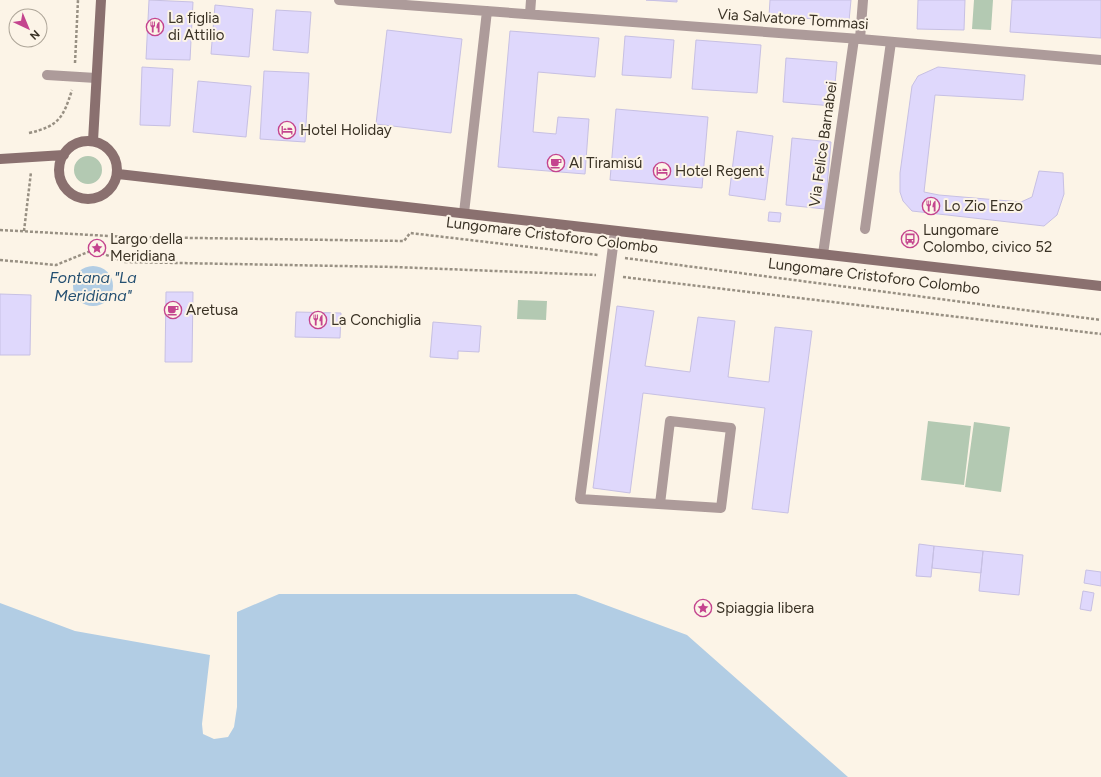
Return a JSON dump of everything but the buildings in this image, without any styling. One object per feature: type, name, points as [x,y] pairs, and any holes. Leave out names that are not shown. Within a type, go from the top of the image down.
[{"type":"street","points":[[93,141],[101,0]]},
{"type":"street","name":"Via Salvatore Tommasi","points":[[338,0],[857,39],[1101,60]]},
{"type":"street","points":[[530,14],[531,0]]},
{"type":"street","name":"Via Felice Barnabei","points":[[823,254],[863,0]]},
{"type":"street","points":[[464,213],[487,11]]},
{"type":"street","points":[[865,228],[891,42]]},
{"type":"street","points":[[47,74],[96,78]]},
{"type":"street","points":[[93,141],[101,144],[112,152],[116,160],[118,174],[112,188],[100,197],[86,200],[76,197],[68,191],[60,178],[60,164],[64,155],[73,145],[79,142],[93,141]]},
{"type":"street","points":[[0,159],[64,155]]},
{"type":"street","name":"Lungomare Cristoforo Colombo","points":[[118,174],[1101,286]]},
{"type":"street","points":[[615,231],[580,499],[721,508],[731,428],[670,421],[660,504]]},
{"type":"path","points":[[29,133],[52,126],[61,119],[66,111],[74,85],[78,0]]},
{"type":"path","points":[[24,231],[31,172]]},
{"type":"path","name":"Lungomare Cristoforo Colombo","points":[[0,230],[128,236],[404,241],[410,233],[612,256],[1101,320]]},
{"type":"path","points":[[0,260],[56,265],[93,250],[126,262],[395,267],[609,275],[1101,334]]},
{"type":"green space","points":[[974,0],[993,0],[991,30],[972,29]]},
{"type":"green space","points":[[88,156],[94,157],[98,160],[101,164],[101,176],[98,180],[94,183],[88,184],[82,183],[78,180],[75,176],[74,170],[75,164],[78,160],[82,157]]},
{"type":"green space","points":[[518,300],[547,301],[546,320],[517,319]]},
{"type":"green space","points":[[928,421],[971,426],[964,485],[921,480]]},
{"type":"green space","points":[[974,422],[1010,427],[1001,492],[965,487]]},
{"type":"water","name":"Fontana \"La Meridiana\"","points":[[97,266],[104,269],[110,275],[113,286],[112,294],[104,303],[97,306],[89,306],[82,303],[74,294],[73,282],[76,275],[85,267]]},
{"type":"water","points":[[279,594],[576,594],[687,635],[848,777],[0,777],[0,603],[75,631],[210,655],[202,724],[203,734],[214,739],[228,737],[234,727],[237,707],[237,612]]},
{"type":"place","name":"La figlia di Attilio","points":[[155,27]]},
{"type":"place","name":"Hotel Holiday","points":[[287,130]]},
{"type":"place","name":"Al Tiramisú","points":[[556,163]]},
{"type":"place","name":"Hotel Regent","points":[[662,171]]},
{"type":"place","name":"Lo Zio Enzo","points":[[931,206]]},
{"type":"place","name":"Lungomare Colombo, civico 52","points":[[910,239]]},
{"type":"place","name":"Largo della Meridiana","points":[[97,248]]},
{"type":"place","name":"Aretusa","points":[[173,310]]},
{"type":"place","name":"La Conchiglia","points":[[318,320]]},
{"type":"place","name":"Spiaggia libera","points":[[703,608]]}]
